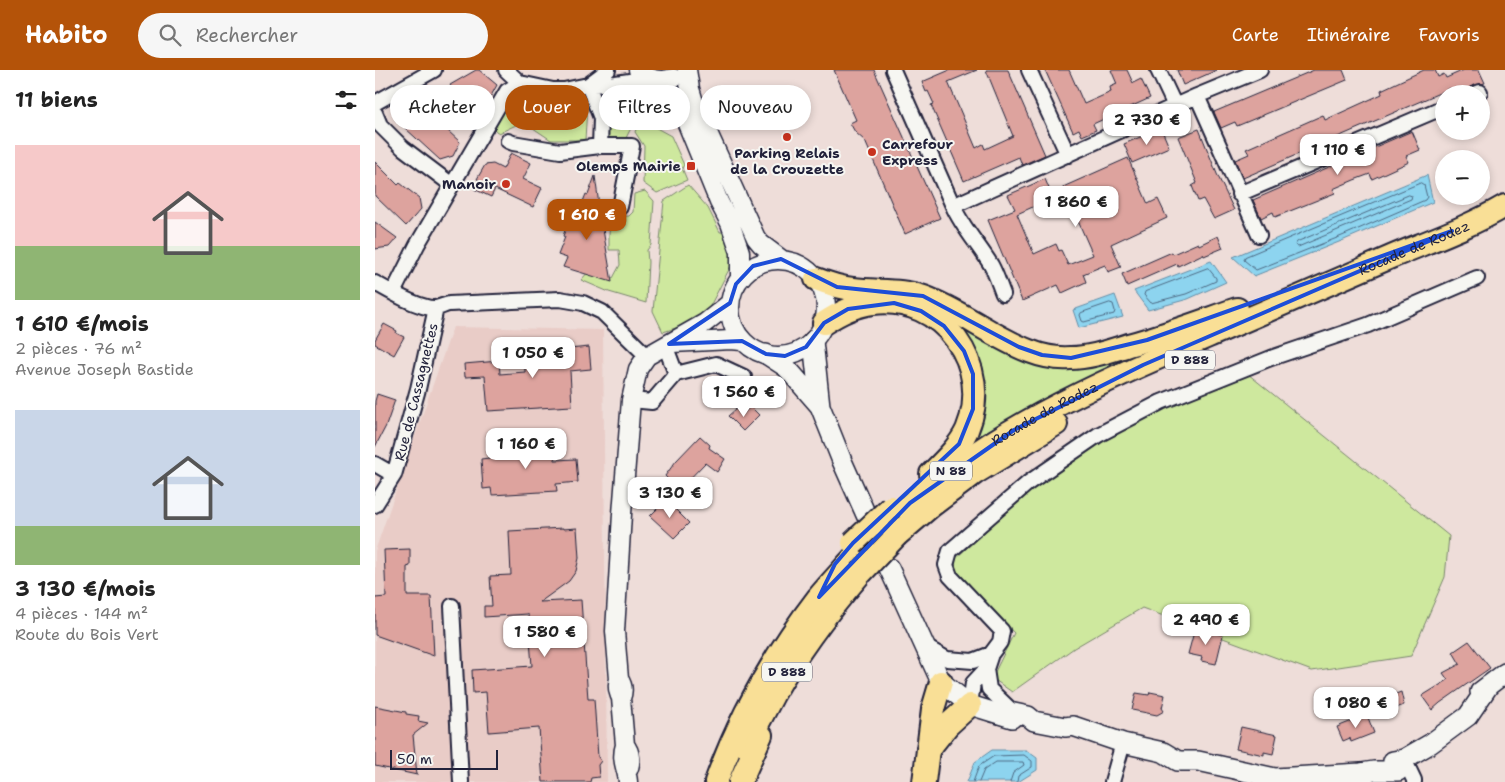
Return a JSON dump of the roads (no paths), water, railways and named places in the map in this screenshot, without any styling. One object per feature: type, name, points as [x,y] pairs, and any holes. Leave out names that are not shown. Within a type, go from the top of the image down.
[{"type":"highway","name":"Rocade de Rodez","points":[[716,782],[725,758],[758,688],[789,638],[819,597],[910,503],[940,480],[983,449],[1014,430],[1053,408],[1143,364],[1452,231],[1505,206]]},
{"type":"highway","name":"Rocade de Rodez","points":[[894,521],[931,506],[975,473],[1045,429],[1131,385],[1505,224]]},
{"type":"highway","points":[[817,279],[846,288],[909,293],[923,296],[949,308],[1019,347],[1042,355],[1071,358],[1101,353],[1212,318],[1452,231]]},
{"type":"highway","points":[[819,332],[847,309],[863,304],[884,302],[911,307],[937,320],[952,334],[964,351],[975,383],[975,398],[969,422],[959,444],[931,473],[894,521],[857,557]]},
{"type":"highway","name":"Rocade de Rodez","points":[[732,782],[743,753],[774,694],[828,612],[857,557]]},
{"type":"highway","points":[[740,782],[765,726],[793,676],[807,642]]},
{"type":"highway","points":[[924,782],[933,709],[941,682]]},
{"type":"highway","points":[[928,750],[948,725],[970,705]]},
{"type":"main road","points":[[819,332],[820,406]]},
{"type":"main road","points":[[766,354],[786,367],[820,406],[867,517]]},
{"type":"main road","points":[[889,568],[941,682],[970,705],[1008,714],[1028,716],[1034,721],[1065,727],[1071,735],[1099,735],[1123,743],[1163,752],[1177,749],[1198,761],[1275,778],[1398,771],[1467,716],[1489,685],[1505,673]]},
{"type":"street","points":[[375,103],[434,70]]},
{"type":"street","points":[[506,70],[520,83],[529,85]]},
{"type":"street","points":[[588,85],[608,70]]},
{"type":"street","points":[[588,85],[609,84],[650,76],[672,79],[685,70],[694,102],[753,231],[761,244],[781,259],[802,266],[817,279],[821,287],[825,301],[819,332],[799,351],[780,356],[766,354],[751,348],[742,341],[733,326],[730,315],[730,303],[733,290],[740,277],[753,266],[769,260],[781,259]]},
{"type":"street","points":[[893,70],[958,217],[991,265],[1003,294]]},
{"type":"street","points":[[1029,70],[1068,155]]},
{"type":"street","points":[[1158,70],[1175,106]]},
{"type":"street","points":[[953,206],[1197,96],[1260,70]]},
{"type":"street","points":[[650,76],[681,109],[740,252],[740,277]]},
{"type":"street","points":[[393,293],[417,245],[507,91],[520,83]]},
{"type":"street","points":[[589,88],[601,118],[600,146]]},
{"type":"street","points":[[1197,96],[1239,194],[1259,235]]},
{"type":"street","points":[[1239,194],[1435,111]]},
{"type":"street","points":[[375,113],[380,125],[403,148],[452,185]]},
{"type":"street","points":[[508,141],[560,151],[600,146],[632,146],[620,208]]},
{"type":"street","points":[[970,705],[973,683],[985,669],[991,654],[1000,642],[1002,631],[950,576],[946,565],[950,551],[1028,483],[1098,435],[1161,402],[1271,358],[1368,325],[1477,278]]},
{"type":"street","points":[[375,283],[427,308],[436,308],[449,304],[560,298],[583,303],[602,312],[647,356]]},
{"type":"street","points":[[628,777],[631,767],[629,750],[625,745],[621,698],[623,693],[622,683],[619,679],[615,631],[631,400],[638,369],[647,356],[712,318],[730,303]]},
{"type":"street","name":"Rue de Cassagnettes","points":[[375,506],[394,475],[418,389],[436,308]]},
{"type":"street","points":[[667,344],[742,341]]},
{"type":"street","points":[[667,344],[677,374]]},
{"type":"street","points":[[631,400],[652,402],[677,374],[717,364],[744,377]]},
{"type":"street","name":"Rue de Cassagnettes","points":[[375,464],[394,475]]},
{"type":"street","points":[[452,606],[461,782]]},
{"type":"street","points":[[924,646],[947,659],[973,661],[991,654]]},
{"type":"street","points":[[985,669],[989,689],[1008,714]]},
{"type":"street","points":[[1112,782],[1123,743]]},
{"type":"street","points":[[1406,764],[1406,782]]},
{"type":"street","points":[[1406,764],[1414,780],[1413,782]]},
{"type":"water","points":[[1427,175],[1433,202],[1344,240],[1254,276],[1233,257]]},
{"type":"water","points":[[1211,261],[1226,282],[1188,299],[1148,310],[1134,291]]},
{"type":"water","points":[[1115,295],[1123,317],[1079,328],[1073,310]]},
{"type":"water","points":[[992,750],[1026,750],[1037,758],[1037,770],[1018,782],[967,782],[975,762]]},
{"type":"place","name":"Parking Relais de la Crouzette","points":[[787,137]]},
{"type":"place","name":"Carrefour Express","points":[[872,152]]},
{"type":"place","name":"Olemps Mairie","points":[[691,166]]},
{"type":"place","name":"Manoir","points":[[506,184]]}]
